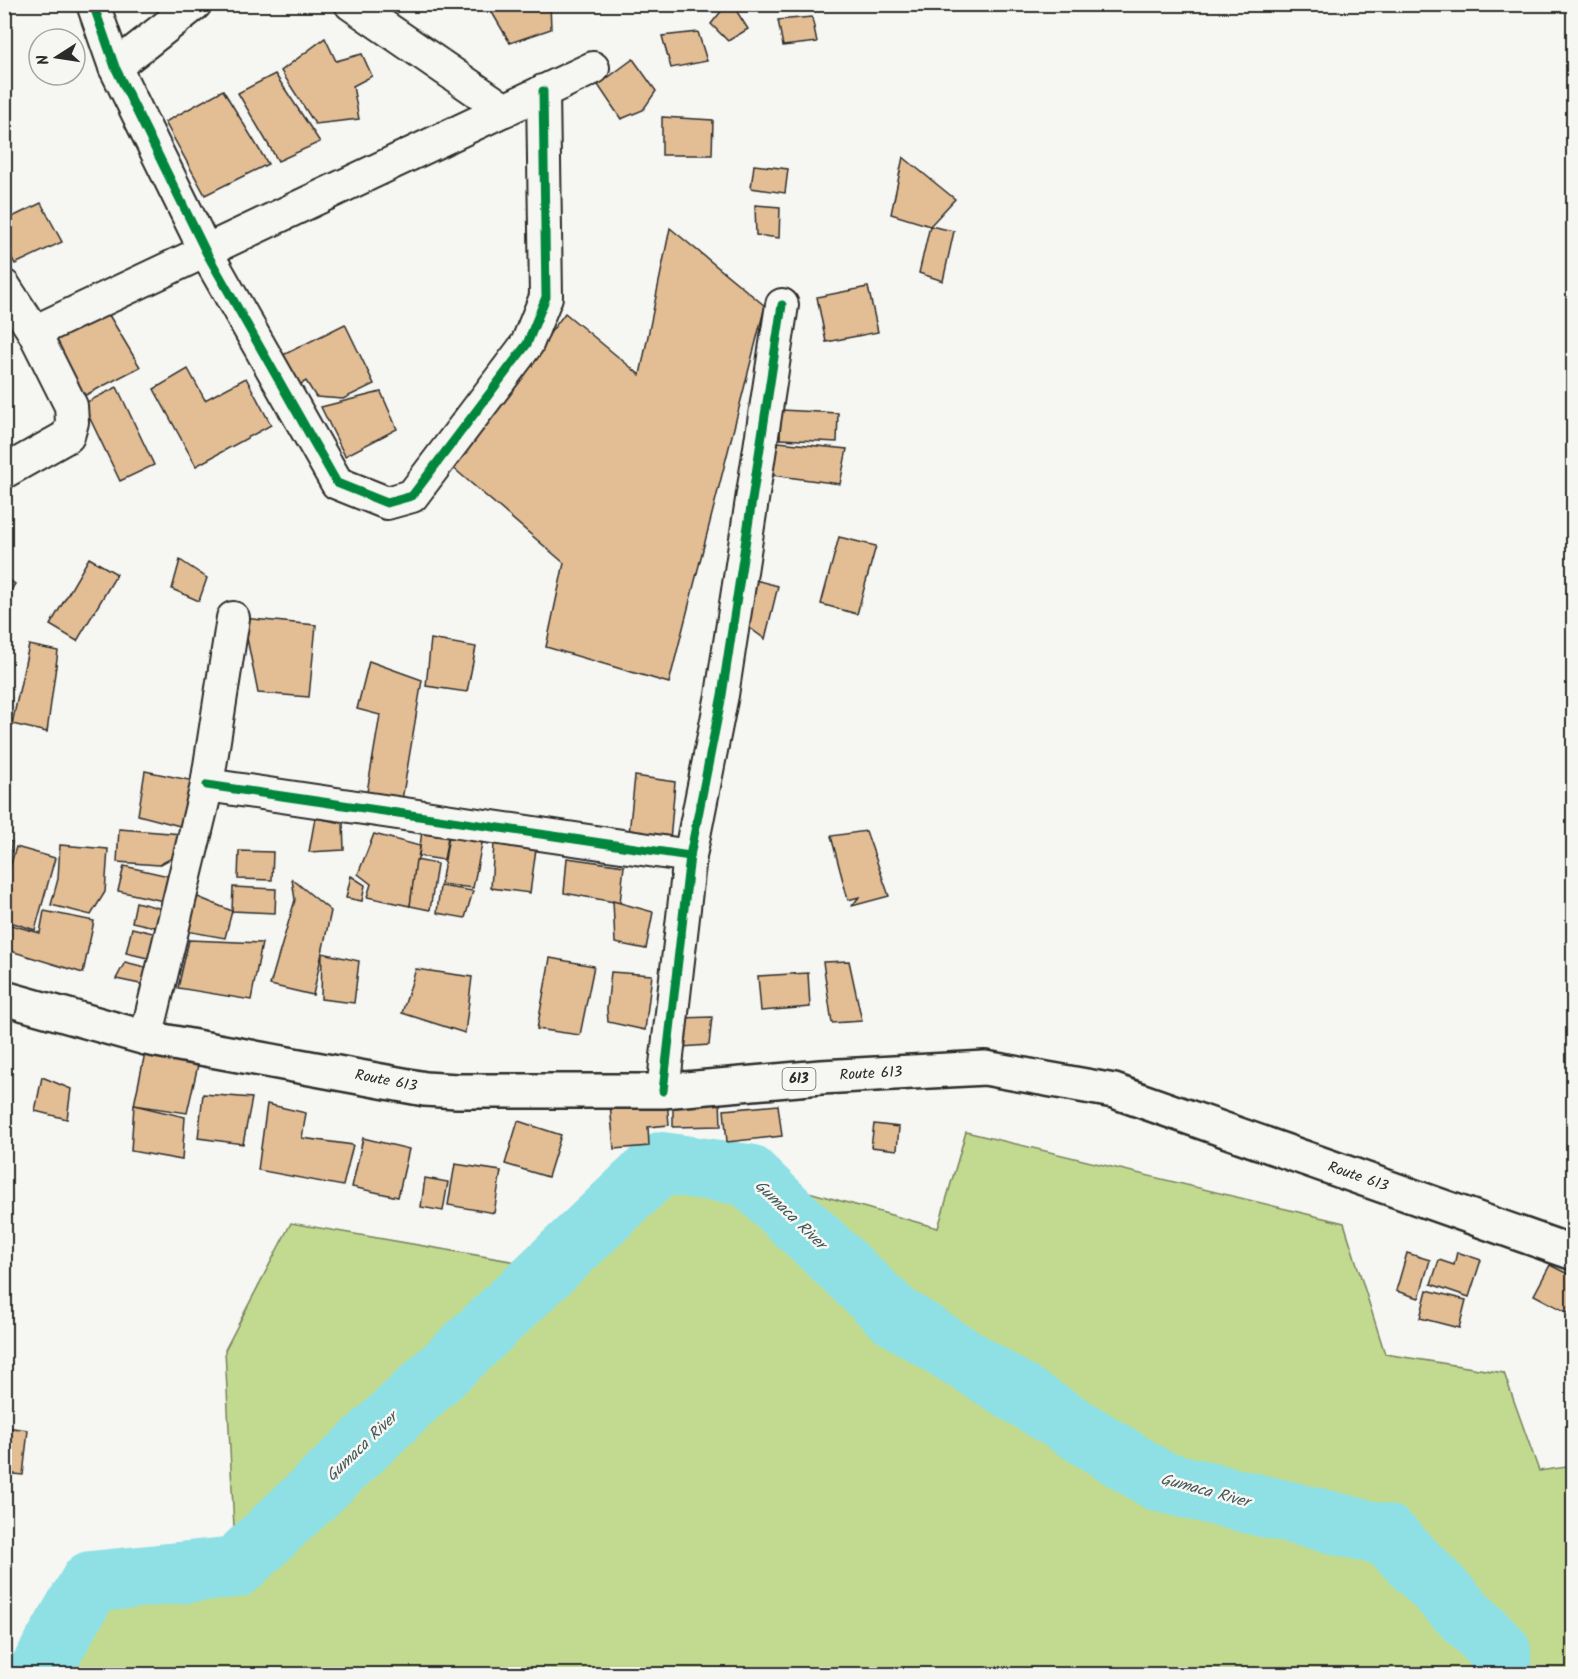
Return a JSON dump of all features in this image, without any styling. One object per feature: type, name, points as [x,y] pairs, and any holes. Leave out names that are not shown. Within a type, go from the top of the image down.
[{"type":"main road","name":"Route 613","points":[[6,1005],[146,1038],[425,1089],[457,1091],[663,1090],[821,1077],[985,1068],[1114,1091],[1574,1253]]},
{"type":"street","points":[[93,4],[115,67],[206,252],[337,483],[387,503],[411,496],[527,344],[546,297],[543,92]]},
{"type":"street","points":[[115,67],[195,4]]},
{"type":"street","points":[[351,4],[505,110]]},
{"type":"street","points":[[34,332],[593,68]]},
{"type":"street","points":[[4,286],[34,332],[71,406],[72,422],[68,436],[4,472]]},
{"type":"street","points":[[663,1090],[690,856],[722,695],[782,305]]},
{"type":"street","points":[[146,1038],[207,785],[233,618]]},
{"type":"street","points":[[207,785],[690,856]]},
{"type":"green space","points":[[966,1132],[1344,1223],[1385,1354],[1504,1373],[1539,1471],[1573,1466],[1573,1674],[38,1674],[91,1582],[236,1567],[225,1350],[291,1223],[551,1268],[674,1148],[748,1175],[938,1228]]},
{"type":"building","points":[[487,4],[550,4],[551,29],[510,43]]},
{"type":"building","points":[[727,4],[732,4],[748,29],[728,41],[711,24]]},
{"type":"building","points":[[812,17],[817,42],[783,46],[778,20]]},
{"type":"building","points":[[698,32],[707,61],[671,68],[662,36]]},
{"type":"building","points":[[325,38],[336,61],[362,54],[372,76],[353,86],[359,119],[315,124],[281,71]]},
{"type":"building","points":[[633,59],[656,91],[643,110],[621,119],[598,85]]},
{"type":"building","points":[[275,74],[320,142],[278,161],[238,93]]},
{"type":"building","points":[[223,90],[268,164],[205,195],[165,122]]},
{"type":"building","points":[[662,117],[713,120],[712,155],[662,155]]},
{"type":"building","points":[[903,157],[955,199],[930,226],[891,214]]},
{"type":"building","points":[[754,165],[788,169],[785,193],[751,188]]},
{"type":"building","points":[[41,203],[62,242],[15,264],[4,243],[4,221]]},
{"type":"building","points":[[755,205],[780,207],[779,238],[756,235]]},
{"type":"building","points":[[930,226],[954,231],[943,281],[919,273]]},
{"type":"building","points":[[670,228],[765,306],[669,683],[546,647],[564,563],[451,466],[565,313],[640,375]]},
{"type":"building","points":[[868,287],[878,332],[826,342],[817,297]]},
{"type":"building","points":[[106,310],[140,367],[76,400],[45,347]]},
{"type":"building","points":[[345,324],[374,384],[343,399],[316,397],[306,381],[295,388],[281,356]]},
{"type":"building","points":[[188,369],[205,400],[246,378],[271,425],[196,466],[154,389]]},
{"type":"building","points":[[117,387],[154,465],[120,481],[83,404]]},
{"type":"building","points":[[381,392],[397,429],[345,456],[321,407]]},
{"type":"building","points":[[781,410],[838,413],[837,442],[780,439]]},
{"type":"building","points":[[778,442],[847,449],[840,484],[772,475]]},
{"type":"building","points":[[839,537],[876,546],[857,614],[821,604]]},
{"type":"building","points":[[89,558],[117,574],[77,641],[50,625]]},
{"type":"building","points":[[180,560],[207,578],[199,601],[172,589]]},
{"type":"building","points":[[4,576],[15,584],[4,601]]},
{"type":"building","points":[[744,577],[778,586],[765,639],[747,626]]},
{"type":"building","points":[[243,618],[316,625],[309,697],[258,693]]},
{"type":"building","points":[[431,639],[476,647],[467,692],[426,686]]},
{"type":"building","points":[[29,645],[58,651],[47,732],[12,724]]},
{"type":"building","points":[[369,661],[422,680],[402,800],[367,792],[380,715],[357,709]]},
{"type":"building","points":[[145,771],[194,781],[180,826],[138,815]]},
{"type":"building","points":[[635,776],[675,782],[670,841],[629,834]]},
{"type":"building","points":[[315,818],[343,823],[344,850],[309,852]]},
{"type":"building","points":[[423,821],[450,825],[444,860],[419,856]]},
{"type":"building","points":[[451,824],[485,829],[473,888],[441,884]]},
{"type":"building","points":[[119,829],[182,834],[172,858],[159,865],[117,862]]},
{"type":"building","points":[[866,831],[889,896],[852,906],[859,897],[848,900],[831,836]]},
{"type":"building","points":[[374,834],[420,846],[410,906],[367,897],[371,884],[358,874]]},
{"type":"building","points":[[4,841],[12,842],[4,871]]},
{"type":"building","points":[[494,844],[536,849],[530,893],[491,888]]},
{"type":"building","points":[[60,845],[108,849],[105,892],[91,915],[51,905],[58,879]]},
{"type":"building","points":[[16,847],[55,858],[35,930],[4,920],[4,887]]},
{"type":"building","points":[[239,851],[273,852],[272,880],[238,879]]},
{"type":"building","points":[[567,858],[624,866],[620,903],[564,893]]},
{"type":"building","points":[[416,860],[437,864],[430,910],[410,906]]},
{"type":"building","points":[[124,866],[173,877],[168,902],[118,891]]},
{"type":"building","points":[[351,876],[365,885],[362,901],[346,898]]},
{"type":"building","points":[[292,879],[331,911],[313,995],[270,985],[295,900]]},
{"type":"building","points":[[440,886],[473,891],[465,918],[437,913]]},
{"type":"building","points":[[233,887],[276,889],[275,913],[232,911]]},
{"type":"building","points":[[193,895],[232,911],[225,938],[186,931]]},
{"type":"building","points":[[613,901],[653,912],[646,949],[615,943]]},
{"type":"building","points":[[136,902],[163,909],[159,928],[132,922]]},
{"type":"building","points":[[44,911],[94,921],[83,973],[4,949],[4,923],[40,933]]},
{"type":"building","points":[[132,928],[157,934],[152,959],[126,953]]},
{"type":"building","points":[[189,940],[262,943],[251,1000],[178,988]]},
{"type":"building","points":[[322,953],[359,961],[354,1003],[321,999]]},
{"type":"building","points":[[550,958],[594,966],[580,1035],[537,1029]]},
{"type":"building","points":[[849,961],[862,1021],[832,1023],[823,962]]},
{"type":"building","points":[[125,962],[153,969],[150,986],[116,979]]},
{"type":"building","points":[[416,969],[472,977],[465,1033],[402,1013]]},
{"type":"building","points":[[611,972],[652,975],[645,1030],[608,1022]]},
{"type":"building","points":[[808,973],[810,1007],[761,1011],[758,976]]},
{"type":"building","points":[[712,1017],[709,1045],[682,1047],[680,1018]]},
{"type":"building","points":[[145,1053],[198,1065],[187,1113],[134,1105]]},
{"type":"building","points":[[42,1077],[71,1089],[67,1119],[35,1111]]},
{"type":"building","points":[[203,1094],[252,1098],[243,1144],[198,1138]]},
{"type":"building","points":[[667,1099],[669,1125],[648,1127],[649,1146],[614,1149],[610,1104]]},
{"type":"building","points":[[720,1100],[721,1126],[673,1127],[673,1101]]},
{"type":"building","points":[[267,1104],[306,1113],[302,1138],[353,1145],[343,1186],[258,1170]]},
{"type":"building","points":[[134,1105],[185,1117],[182,1160],[131,1151]]},
{"type":"building","points":[[778,1105],[782,1136],[727,1142],[724,1110]]},
{"type":"building","points":[[518,1121],[561,1135],[548,1177],[505,1164]]},
{"type":"building","points":[[874,1124],[899,1127],[897,1150],[871,1147]]},
{"type":"building","points":[[363,1138],[409,1149],[398,1197],[352,1187]]},
{"type":"building","points":[[455,1164],[501,1171],[494,1213],[448,1205]]},
{"type":"building","points":[[425,1178],[448,1182],[443,1211],[421,1207]]},
{"type":"building","points":[[1457,1252],[1481,1260],[1469,1297],[1431,1284],[1439,1260],[1454,1265]]},
{"type":"building","points":[[1407,1253],[1430,1260],[1419,1298],[1396,1291]]},
{"type":"building","points":[[1550,1265],[1574,1277],[1574,1308],[1570,1314],[1534,1295]]},
{"type":"building","points":[[1427,1290],[1466,1300],[1459,1328],[1420,1318]]},
{"type":"building","points":[[4,1427],[28,1430],[23,1475],[4,1473]]},
{"type":"waterway","name":"Gumaca River","points":[[38,1674],[91,1582],[236,1567],[661,1163],[748,1175],[894,1315],[1159,1481],[1388,1536],[1500,1651],[1501,1674]]},
{"type":"cycle path","points":[[93,4],[115,67],[206,252],[337,483],[387,503],[412,496],[527,344],[546,297],[543,91]]},
{"type":"cycle path","points":[[663,1091],[690,856],[722,695],[782,305]]},
{"type":"cycle path","points":[[207,785],[690,856]]}]
